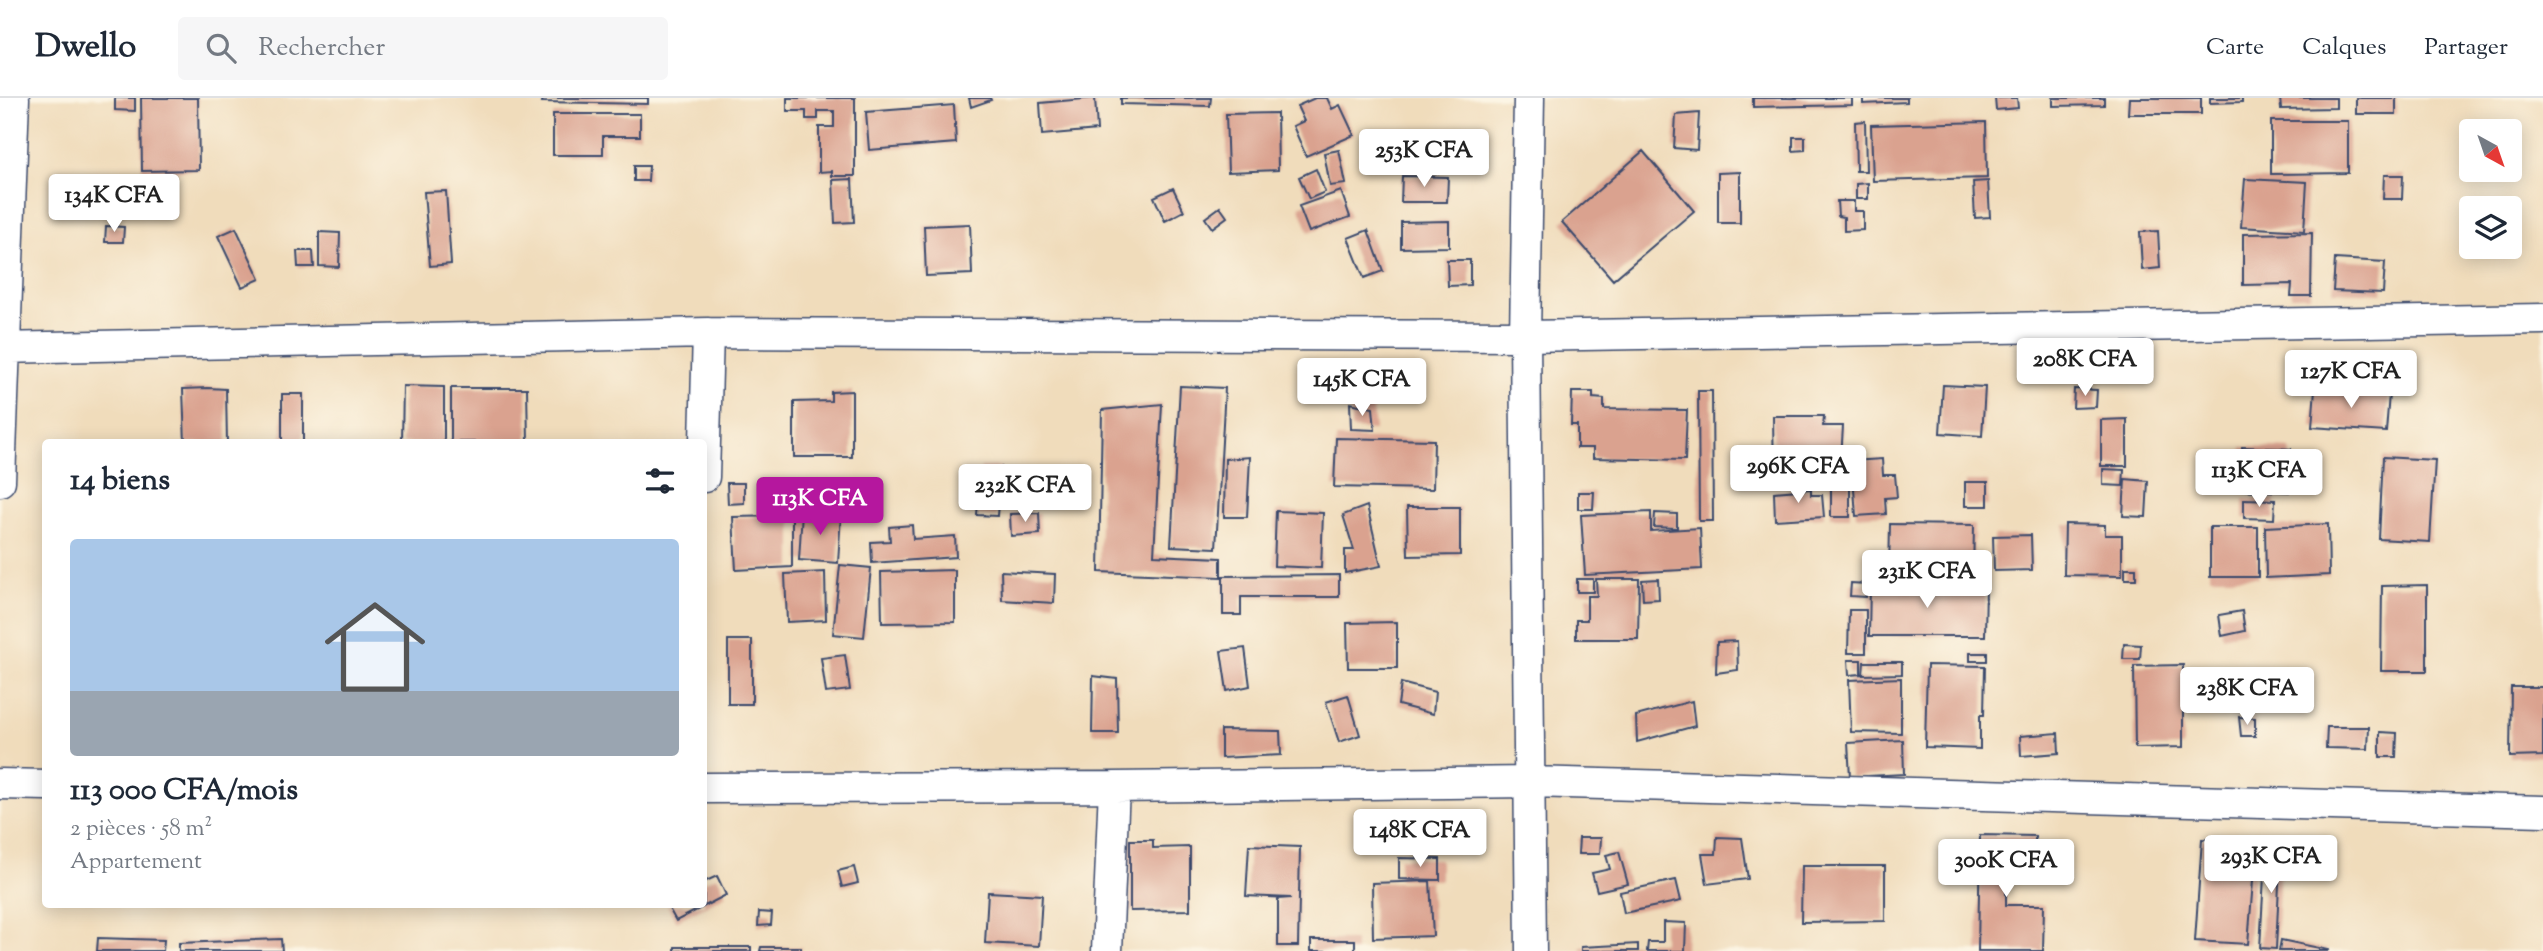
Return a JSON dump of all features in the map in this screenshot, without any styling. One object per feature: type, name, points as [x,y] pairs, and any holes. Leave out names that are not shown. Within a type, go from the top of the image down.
[{"type":"street","points":[[0,481],[14,98]]},
{"type":"street","points":[[1528,98],[1525,336],[1531,951]]},
{"type":"street","points":[[3,348],[708,333],[1525,336],[2543,319]]},
{"type":"street","points":[[705,439],[708,333]]},
{"type":"street","points":[[707,788],[1531,782],[2543,811]]},
{"type":"street","points":[[0,784],[42,785]]},
{"type":"street","points":[[1107,951],[1114,787]]},
{"type":"building","points":[[115,98],[135,98],[135,111],[115,110]]},
{"type":"building","points":[[141,98],[198,98],[199,170],[142,171]]},
{"type":"building","points":[[543,98],[648,98],[648,104],[542,102]]},
{"type":"building","points":[[787,98],[855,98],[855,176],[832,176],[832,171],[819,172],[819,127],[834,127],[834,111],[818,111],[818,119],[806,119],[806,111],[787,111]]},
{"type":"building","points":[[969,98],[990,98],[991,100],[971,107]]},
{"type":"building","points":[[1095,98],[1097,130],[1042,135],[1040,103]]},
{"type":"building","points":[[1121,98],[1211,98],[1210,106],[1121,104]]},
{"type":"building","points":[[1315,98],[1327,98],[1332,109],[1340,105],[1354,135],[1306,156],[1293,126],[1304,121],[1297,106]]},
{"type":"building","points":[[1753,98],[1852,98],[1852,105],[1753,107]]},
{"type":"building","points":[[1863,98],[1907,98],[1907,102],[1863,104]]},
{"type":"building","points":[[1995,98],[2017,98],[2018,108],[1996,110]]},
{"type":"building","points":[[2053,98],[2104,98],[2104,105],[2053,106]]},
{"type":"building","points":[[2129,98],[2201,98],[2201,114],[2128,114]]},
{"type":"building","points":[[2210,98],[2242,98],[2242,102],[2210,103]]},
{"type":"building","points":[[2280,98],[2336,98],[2336,108],[2281,109]]},
{"type":"building","points":[[2356,98],[2396,98],[2396,114],[2356,114]]},
{"type":"building","points":[[954,105],[956,143],[869,150],[866,112]]},
{"type":"building","points":[[1277,113],[1278,170],[1228,172],[1226,114]]},
{"type":"building","points":[[1699,113],[1697,150],[1674,148],[1676,115]]},
{"type":"building","points":[[553,114],[640,114],[640,136],[603,136],[603,155],[553,155]]},
{"type":"building","points":[[1865,121],[1866,171],[1856,171],[1855,122]]},
{"type":"building","points":[[2271,121],[2348,121],[2348,173],[2271,174]]},
{"type":"building","points":[[1986,122],[1987,178],[1873,181],[1871,125]]},
{"type":"building","points":[[1793,137],[1805,137],[1805,150],[1793,151]]},
{"type":"building","points":[[1413,144],[1450,145],[1449,171],[1413,170]]},
{"type":"building","points":[[1339,150],[1346,184],[1330,186],[1324,153]]},
{"type":"building","points":[[1643,151],[1694,211],[1613,280],[1562,222]]},
{"type":"building","points":[[634,166],[649,166],[648,181],[634,181]]},
{"type":"building","points":[[1316,169],[1325,192],[1309,199],[1299,177]]},
{"type":"building","points":[[1740,172],[1740,223],[1718,223],[1718,173]]},
{"type":"building","points":[[2384,175],[2403,175],[2402,199],[2383,199]]},
{"type":"building","points":[[1402,176],[1448,177],[1447,202],[1401,202]]},
{"type":"building","points":[[852,179],[854,222],[835,223],[833,180]]},
{"type":"building","points":[[2245,179],[2307,182],[2304,231],[2241,227]]},
{"type":"building","points":[[1988,181],[1990,217],[1975,218],[1973,182]]},
{"type":"building","points":[[1868,183],[1868,199],[1856,199],[1856,184]]},
{"type":"building","points":[[1173,188],[1184,211],[1165,221],[1154,197]]},
{"type":"building","points":[[446,191],[451,264],[430,266],[424,192]]},
{"type":"building","points":[[1341,191],[1350,217],[1309,232],[1299,206]]},
{"type":"building","points":[[1837,201],[1854,201],[1854,211],[1863,211],[1863,230],[1844,231],[1844,217],[1838,216]]},
{"type":"building","points":[[1220,207],[1227,217],[1212,228],[1205,218]]},
{"type":"building","points":[[1449,221],[1449,247],[1401,248],[1401,222]]},
{"type":"building","points":[[970,224],[972,274],[926,276],[924,226]]},
{"type":"building","points":[[106,226],[124,227],[123,242],[105,242]]},
{"type":"building","points":[[236,228],[260,279],[242,287],[218,236]]},
{"type":"building","points":[[1368,230],[1383,271],[1364,278],[1348,238]]},
{"type":"building","points":[[2158,231],[2160,268],[2142,270],[2140,232]]},
{"type":"building","points":[[319,232],[340,233],[339,267],[319,266]]},
{"type":"building","points":[[2312,233],[2311,296],[2291,296],[2292,284],[2243,285],[2243,234]]},
{"type":"building","points":[[297,251],[313,251],[314,267],[298,267]]},
{"type":"building","points":[[2335,259],[2385,262],[2383,293],[2333,291]]},
{"type":"building","points":[[1447,260],[1470,260],[1470,285],[1448,286]]},
{"type":"building","points":[[1943,385],[1985,387],[1982,436],[1940,433]]},
{"type":"building","points":[[403,386],[444,387],[444,439],[402,439]]},
{"type":"building","points":[[1180,386],[1225,388],[1216,548],[1171,546]]},
{"type":"building","points":[[451,388],[527,388],[528,439],[451,439]]},
{"type":"building","points":[[183,389],[226,389],[227,439],[185,439]]},
{"type":"building","points":[[2074,389],[2097,390],[2096,407],[2073,408]]},
{"type":"building","points":[[2315,389],[2389,394],[2386,432],[2312,427]]},
{"type":"building","points":[[852,391],[852,457],[794,457],[794,402],[831,401],[831,392]]},
{"type":"building","points":[[1698,391],[1712,391],[1713,521],[1699,521]]},
{"type":"building","points":[[1572,392],[1593,392],[1593,398],[1604,399],[1604,409],[1687,410],[1685,460],[1593,458],[1593,448],[1577,448],[1577,425],[1571,425]]},
{"type":"building","points":[[282,394],[303,394],[303,439],[282,439]]},
{"type":"building","points":[[1350,403],[1373,408],[1375,430],[1351,429]]},
{"type":"building","points":[[1162,404],[1154,555],[1221,558],[1221,577],[1099,572],[1102,410]]},
{"type":"building","points":[[1773,416],[1824,416],[1823,426],[1843,426],[1840,476],[1774,478]]},
{"type":"building","points":[[2127,419],[2127,466],[2101,466],[2101,420]]},
{"type":"building","points":[[1336,438],[1434,440],[1433,489],[1334,487]]},
{"type":"building","points":[[2242,447],[2291,449],[2289,492],[2240,490]]},
{"type":"building","points":[[1250,457],[1247,517],[1224,517],[1225,459]]},
{"type":"building","points":[[2383,457],[2435,460],[2430,542],[2379,539]]},
{"type":"building","points":[[1882,459],[1883,475],[1895,475],[1897,497],[1885,498],[1886,514],[1856,516],[1852,461]]},
{"type":"building","points":[[981,467],[1001,467],[997,516],[977,515]]},
{"type":"building","points":[[2103,469],[2124,470],[2123,486],[2103,485]]},
{"type":"building","points":[[2125,479],[2148,481],[2146,517],[2123,516]]},
{"type":"building","points":[[1831,480],[1850,480],[1850,517],[1831,517]]},
{"type":"building","points":[[1965,482],[1988,482],[1988,506],[1965,506]]},
{"type":"building","points":[[727,483],[744,483],[744,503],[728,504]]},
{"type":"building","points":[[1811,489],[1811,495],[1822,495],[1824,517],[1775,520],[1774,492]]},
{"type":"building","points":[[1578,492],[1594,492],[1593,509],[1578,509]]},
{"type":"building","points":[[2244,499],[2275,500],[2274,519],[2244,518]]},
{"type":"building","points":[[1367,506],[1381,566],[1345,573],[1345,550],[1354,550],[1343,515]]},
{"type":"building","points":[[1407,507],[1460,507],[1460,555],[1408,556]]},
{"type":"building","points":[[802,511],[841,514],[838,563],[799,560]]},
{"type":"building","points":[[1276,511],[1323,513],[1321,568],[1274,566]]},
{"type":"building","points":[[1651,512],[1651,531],[1700,528],[1702,569],[1585,575],[1581,515]]},
{"type":"building","points":[[1039,513],[1040,534],[1011,536],[1010,514]]},
{"type":"building","points":[[1655,513],[1677,514],[1677,528],[1654,527]]},
{"type":"building","points":[[792,516],[792,567],[736,570],[733,517]]},
{"type":"building","points":[[1890,524],[1974,525],[1973,577],[1889,575]]},
{"type":"building","points":[[2065,524],[2105,525],[2105,535],[2122,535],[2122,576],[2064,575]]},
{"type":"building","points":[[2328,524],[2329,575],[2266,578],[2265,527]]},
{"type":"building","points":[[912,525],[913,539],[955,536],[956,557],[872,563],[871,542],[890,541],[889,527]]},
{"type":"building","points":[[2210,527],[2258,527],[2258,577],[2210,577]]},
{"type":"building","points":[[2031,535],[2032,570],[1994,571],[1993,536]]},
{"type":"building","points":[[840,565],[871,568],[864,637],[833,634]]},
{"type":"building","points":[[2125,568],[2136,568],[2136,579],[2125,579]]},
{"type":"building","points":[[955,570],[955,622],[882,623],[881,572]]},
{"type":"building","points":[[1001,571],[1055,574],[1054,603],[1002,600]]},
{"type":"building","points":[[825,572],[826,620],[787,622],[785,574]]},
{"type":"building","points":[[1339,575],[1339,597],[1241,597],[1241,615],[1223,615],[1223,576]]},
{"type":"building","points":[[1577,579],[1593,579],[1593,592],[1577,592]]},
{"type":"building","points":[[1596,579],[1639,579],[1638,639],[1576,639],[1576,620],[1587,620],[1587,596],[1597,596]]},
{"type":"building","points":[[1658,579],[1659,599],[1643,600],[1642,580]]},
{"type":"building","points":[[1851,583],[1866,584],[1866,597],[1850,596]]},
{"type":"building","points":[[1870,585],[1986,585],[1985,636],[1869,636]]},
{"type":"building","points":[[2427,585],[2427,671],[2381,671],[2382,586]]},
{"type":"building","points":[[1849,610],[1866,610],[1866,653],[1848,653]]},
{"type":"building","points":[[2242,611],[2245,631],[2222,636],[2219,615]]},
{"type":"building","points":[[1397,622],[1397,668],[1348,668],[1347,623]]},
{"type":"building","points":[[728,640],[752,640],[752,704],[728,704]]},
{"type":"building","points":[[1737,641],[1738,670],[1716,673],[1717,642]]},
{"type":"building","points":[[2124,644],[2141,645],[2140,659],[2123,659]]},
{"type":"building","points":[[1245,648],[1250,686],[1227,691],[1221,651]]},
{"type":"building","points":[[1970,653],[1987,653],[1987,661],[1970,661]]},
{"type":"building","points":[[845,655],[850,690],[826,693],[821,658]]},
{"type":"building","points":[[1848,660],[1861,660],[1861,674],[1849,675]]},
{"type":"building","points":[[1864,662],[1902,662],[1902,674],[1863,675]]},
{"type":"building","points":[[1927,665],[1985,666],[1980,749],[1925,747]]},
{"type":"building","points":[[2183,665],[2183,747],[2135,748],[2134,666]]},
{"type":"building","points":[[1093,676],[1117,679],[1118,733],[1092,733]]},
{"type":"building","points":[[1901,678],[1901,733],[1851,732],[1849,680]]},
{"type":"building","points":[[1401,683],[1435,692],[1433,714],[1398,705]]},
{"type":"building","points":[[2511,687],[2543,687],[2543,756],[2510,757]]},
{"type":"building","points":[[1348,695],[1360,735],[1339,742],[1326,702]]},
{"type":"building","points":[[1692,701],[1695,726],[1637,742],[1636,716]]},
{"type":"building","points":[[2239,717],[2255,718],[2255,736],[2241,736]]},
{"type":"building","points":[[2327,727],[2369,727],[2368,749],[2326,748]]},
{"type":"building","points":[[1221,730],[1280,731],[1281,755],[1221,758]]},
{"type":"building","points":[[2380,732],[2397,733],[2396,757],[2380,757]]},
{"type":"building","points":[[2058,733],[2059,753],[2021,756],[2020,736]]},
{"type":"building","points":[[1903,740],[1904,774],[1850,777],[1848,743]]},
{"type":"building","points":[[1980,835],[2035,836],[2035,859],[2006,859],[2006,905],[2044,905],[2043,951],[1978,951]]},
{"type":"building","points":[[1717,837],[1742,838],[1748,879],[1707,884],[1702,854],[1716,854]]},
{"type":"building","points":[[1579,838],[1601,838],[1600,854],[1578,854]]},
{"type":"building","points":[[2202,839],[2256,843],[2248,944],[2195,941]]},
{"type":"building","points":[[1130,840],[1153,840],[1153,848],[1190,847],[1190,910],[1130,911]]},
{"type":"building","points":[[2266,840],[2281,841],[2276,949],[2260,948]]},
{"type":"building","points":[[1249,845],[1300,847],[1298,946],[1278,946],[1278,899],[1291,898],[1246,896]]},
{"type":"building","points":[[1619,852],[1628,884],[1597,891],[1592,873],[1610,869],[1606,855]]},
{"type":"building","points":[[1399,858],[1440,859],[1440,880],[1399,879]]},
{"type":"building","points":[[1802,866],[1885,866],[1885,921],[1801,922]]},
{"type":"building","points":[[854,867],[858,883],[842,887],[838,871]]},
{"type":"building","points":[[717,876],[726,895],[707,905],[707,881]]},
{"type":"building","points":[[1676,880],[1681,901],[1624,913],[1620,892]]},
{"type":"building","points":[[1430,881],[1433,936],[1373,938],[1372,883]]},
{"type":"building","points":[[988,892],[1042,895],[1039,946],[985,943]]},
{"type":"building","points":[[669,908],[701,908],[676,921]]},
{"type":"building","points":[[759,912],[772,913],[771,925],[758,926]]},
{"type":"building","points":[[1663,922],[1686,923],[1685,951],[1647,951],[1648,942],[1663,942]]},
{"type":"building","points":[[98,938],[164,940],[163,951],[97,951]]},
{"type":"building","points":[[281,939],[282,951],[179,951],[179,943]]},
{"type":"building","points":[[1311,940],[1355,940],[1355,951],[1311,951]]},
{"type":"building","points":[[2281,940],[2329,950],[2279,951]]},
{"type":"building","points":[[1638,944],[1638,951],[1581,951],[1581,947]]},
{"type":"building","points":[[675,947],[751,947],[751,951],[675,951]]},
{"type":"building","points":[[761,947],[801,947],[801,951],[760,951]]}]
